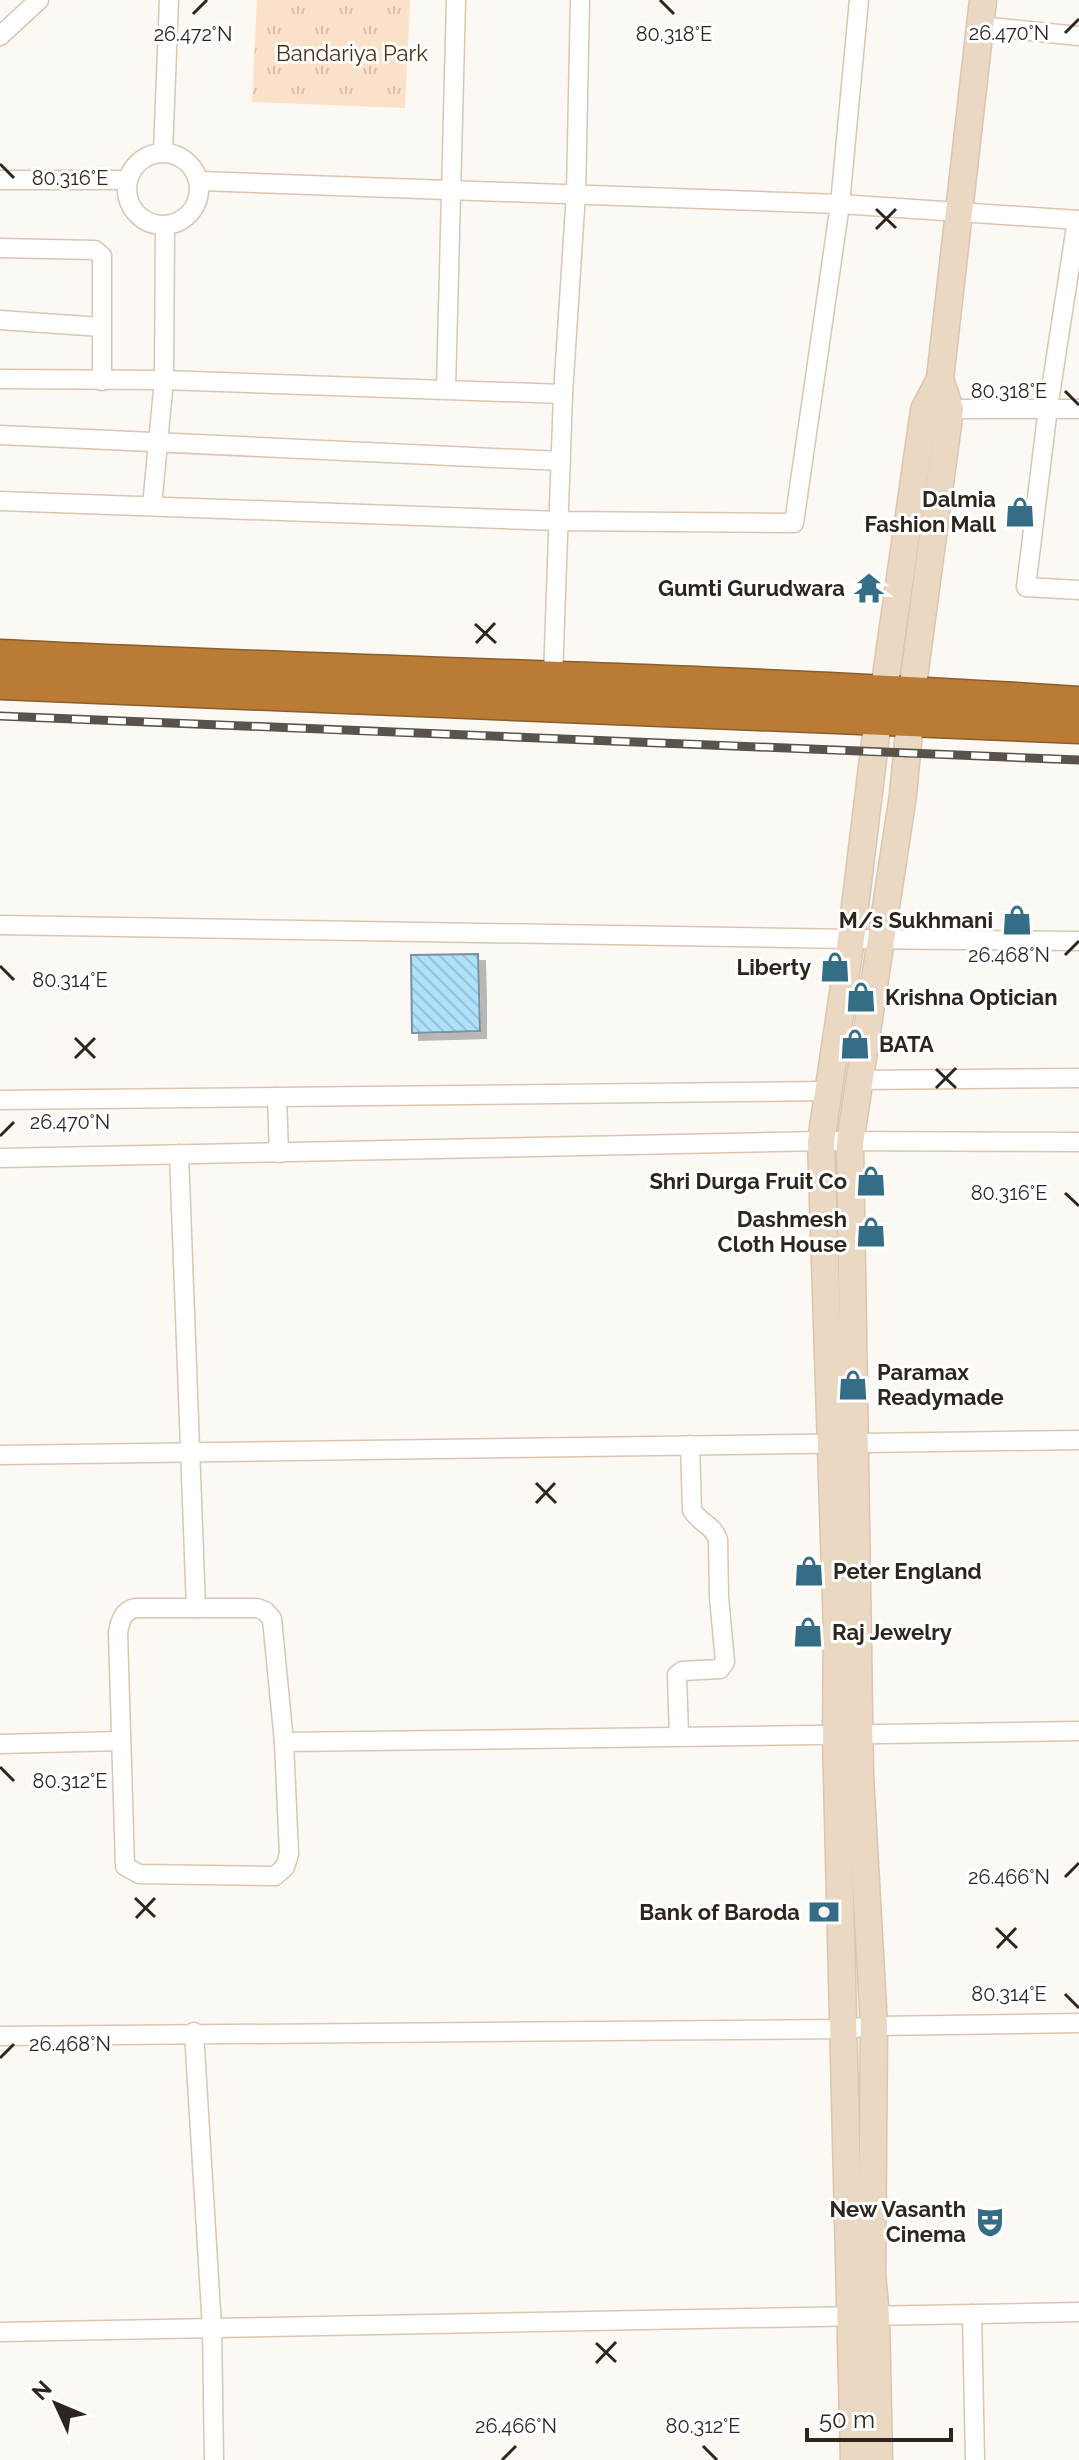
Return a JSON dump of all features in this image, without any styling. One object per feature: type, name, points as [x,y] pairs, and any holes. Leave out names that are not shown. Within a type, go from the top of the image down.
[{"type":"highway","points":[[0,656],[276,682],[896,705],[1079,703]]},
{"type":"highway","points":[[0,683],[553,677],[896,705],[1079,727]]},
{"type":"street","points":[[0,36],[39,0]]},
{"type":"street","points":[[163,152],[169,0]]},
{"type":"street","points":[[446,388],[456,0]]},
{"type":"street","points":[[553,677],[563,394],[576,193],[580,0]]},
{"type":"street","points":[[0,501],[559,521],[794,523],[840,204],[859,0]]},
{"type":"street","points":[[843,1443],[821,1141],[851,939],[896,705],[937,409],[981,13],[1079,36]]},
{"type":"street","points":[[163,152],[187,160],[200,181],[198,203],[185,219],[165,226],[148,223],[135,212],[127,197],[127,180],[135,166],[148,156],[163,152]]},
{"type":"street","points":[[0,180],[127,180]]},
{"type":"street","points":[[200,181],[840,204],[1078,220],[1048,408],[1026,587],[1079,590]]},
{"type":"street","points":[[152,506],[164,380],[165,226]]},
{"type":"street","points":[[0,248],[99,252],[104,266],[102,381]]},
{"type":"street","points":[[0,320],[101,327]]},
{"type":"street","points":[[0,379],[164,380],[563,394]]},
{"type":"street","points":[[937,409],[1079,409]]},
{"type":"street","points":[[0,435],[561,461]]},
{"type":"street","points":[[854,2460],[843,2029],[849,1736],[837,1630],[850,1143],[903,795],[896,705]]},
{"type":"street","points":[[0,925],[1079,941]]},
{"type":"street","points":[[860,1080],[1079,1078]]},
{"type":"street","points":[[0,1100],[828,1091]]},
{"type":"street","points":[[277,1097],[279,1153]]},
{"type":"street","points":[[0,1158],[821,1141],[1079,1142]]},
{"type":"street","points":[[179,1154],[196,1608]]},
{"type":"street","points":[[0,1455],[1079,1440]]},
{"type":"street","points":[[679,1736],[677,1675],[682,1671],[720,1669],[725,1662],[718,1540],[716,1532],[692,1510],[690,1445]]},
{"type":"street","points":[[257,1608],[265,1611],[272,1619],[284,1742],[289,1854],[285,1867],[269,1877],[139,1874],[129,1870],[124,1860],[121,1741],[118,1633],[124,1615],[130,1609],[257,1608]]},
{"type":"street","points":[[284,1742],[1079,1731]]},
{"type":"street","points":[[849,1736],[860,1775],[874,2026],[872,2273],[879,2460]]},
{"type":"street","points":[[0,1744],[121,1741]]},
{"type":"street","points":[[0,2036],[843,2029],[1079,2023]]},
{"type":"street","points":[[194,2032],[212,2328],[214,2460]]},
{"type":"street","points":[[0,2332],[1079,2312]]},
{"type":"street","points":[[972,2314],[975,2460]]},
{"type":"green space","name":"Bandariya Park","points":[[257,0],[410,0],[405,108],[252,102]]},
{"type":"building","points":[[478,954],[480,1031],[412,1033],[411,955]]},
{"type":"railway","points":[[0,716],[1079,760]]},
{"type":"place","name":"Dalmia Fashion Mall","points":[[1020,512]]},
{"type":"place","name":"Gumti Gurudwara","points":[[869,588]]},
{"type":"place","name":"M/s Sukhmani","points":[[1017,920]]},
{"type":"place","name":"Liberty","points":[[835,967]]},
{"type":"place","name":"Krishna Optician","points":[[861,997]]},
{"type":"place","name":"BATA","points":[[855,1044]]},
{"type":"place","name":"Shri Durga Fruit Co","points":[[871,1181]]},
{"type":"place","name":"Dashmesh Cloth House","points":[[871,1232]]},
{"type":"place","name":"Paramax Readymade","points":[[853,1385]]},
{"type":"place","name":"Peter England","points":[[809,1571]]},
{"type":"place","name":"Raj Jewelry","points":[[808,1632]]},
{"type":"place","name":"Bank of Baroda","points":[[824,1912]]},
{"type":"place","name":"New Vasanth Cinema","points":[[990,2222]]}]
